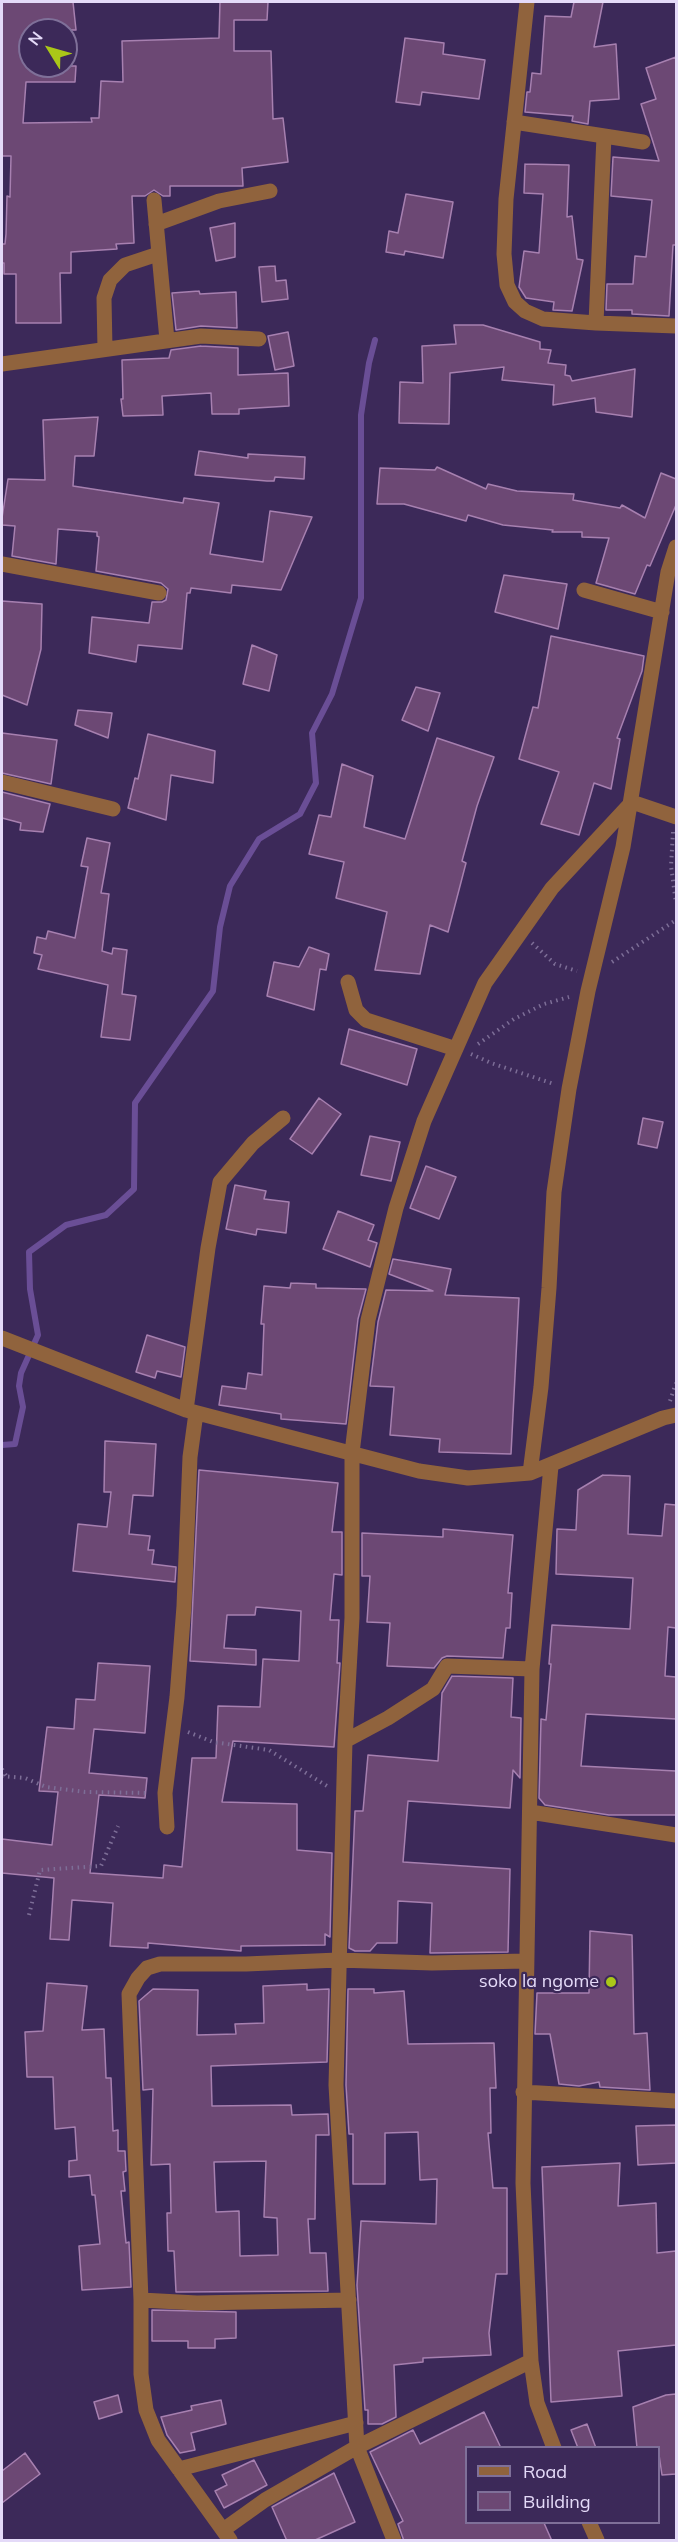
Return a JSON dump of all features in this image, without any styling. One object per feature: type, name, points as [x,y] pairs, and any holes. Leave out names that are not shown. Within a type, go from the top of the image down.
[{"type":"street","points":[[527,2],[506,199],[504,254],[507,285],[515,302],[525,311],[543,319],[676,326]]},
{"type":"street","points":[[514,122],[643,142]]},
{"type":"street","points":[[596,323],[604,136]]},
{"type":"street","points":[[156,224],[219,201],[270,191]]},
{"type":"street","points":[[154,200],[168,340]]},
{"type":"street","points":[[105,349],[104,298],[111,280],[125,265],[158,254]]},
{"type":"street","points":[[2,364],[201,336],[259,339]]},
{"type":"street","points":[[530,1473],[549,1299],[554,1192],[570,1089],[588,991],[632,802],[668,572],[676,547]]},
{"type":"street","points":[[2,564],[159,593]]},
{"type":"street","points":[[584,590],[662,612]]},
{"type":"street","points":[[2,782],[113,809]]},
{"type":"street","points":[[632,802],[675,817]]},
{"type":"street","points":[[394,2541],[357,2447],[336,2085],[345,1741],[352,1617],[352,1452],[368,1320],[396,1208],[424,1121],[463,1051],[485,983],[552,888],[632,802]]},
{"type":"street","points":[[348,982],[356,1010],[366,1020],[463,1051]]},
{"type":"street","points":[[166,1827],[165,1793],[184,1606],[191,1411],[208,1248],[220,1182],[253,1143],[283,1118]]},
{"type":"street","points":[[2,1338],[191,1411],[352,1452],[419,1472],[468,1478],[530,1473],[663,1418],[676,1415]]},
{"type":"street","points":[[551,1466],[532,1669],[523,2183],[531,2361],[537,2403],[553,2446]]},
{"type":"street","points":[[345,1741],[424,1695],[438,1683],[447,1666],[532,1669]]},
{"type":"street","points":[[530,1812],[676,1835]]},
{"type":"street","points":[[526,1961],[432,1963],[338,1960],[246,1964],[160,1964],[147,1968],[129,1994],[141,2300],[141,2374],[147,2410],[158,2439],[226,2535],[265,2500],[357,2447],[531,2361]]},
{"type":"street","points":[[523,2092],[676,2101]]},
{"type":"street","points":[[141,2300],[197,2303],[349,2300]]},
{"type":"street","points":[[179,2469],[356,2423]]},
{"type":"street","points":[[589,2524],[597,2541]]},
{"type":"path","points":[[675,817],[671,866],[676,903]]},
{"type":"path","points":[[523,927],[533,945],[555,964],[568,970],[594,973],[676,920]]},
{"type":"path","points":[[463,1051],[514,1018],[544,1004],[588,991]]},
{"type":"path","points":[[463,1051],[531,1078],[570,1089]]},
{"type":"path","points":[[173,1727],[213,1742],[269,1750],[345,1797]]},
{"type":"path","points":[[2,1769],[7,1777]]},
{"type":"path","points":[[2,1776],[25,1778],[46,1787],[85,1792],[165,1793]]},
{"type":"path","points":[[29,1914],[40,1870],[101,1866],[118,1826]]},
{"type":"building","points":[[2,2],[73,2],[75,18],[18,18],[18,78],[75,78],[75,82],[26,82],[23,123],[92,122],[91,118],[99,118],[101,81],[123,82],[122,41],[219,38],[220,2],[268,2],[267,20],[234,20],[234,51],[271,51],[273,119],[283,118],[288,162],[242,168],[243,186],[170,186],[170,196],[163,196],[154,190],[145,196],[132,196],[134,243],[116,244],[117,249],[71,252],[71,273],[60,273],[61,323],[16,323],[16,274],[4,274],[4,263],[2,263],[2,244],[5,244],[6,234],[7,196],[10,197],[11,156],[2,156]]},
{"type":"building","points":[[574,2],[603,2],[594,47],[616,44],[619,99],[590,101],[588,124],[572,121],[573,116],[525,112],[532,73],[541,74],[545,16],[571,17]]},
{"type":"building","points":[[405,38],[444,43],[443,54],[485,60],[479,99],[422,92],[420,105],[396,102]]},
{"type":"building","points":[[676,57],[676,245],[673,245],[669,316],[632,314],[632,310],[606,310],[607,284],[633,284],[635,256],[646,257],[652,200],[611,196],[613,157],[659,161],[641,104],[656,99],[646,68]]},
{"type":"building","points":[[525,164],[569,165],[567,217],[572,216],[577,259],[583,260],[572,311],[553,310],[554,302],[526,298],[519,287],[524,251],[539,253],[543,194],[524,193]]},
{"type":"building","points":[[406,194],[453,202],[443,258],[405,251],[404,255],[386,252],[389,231],[398,233]]},
{"type":"building","points":[[235,223],[235,257],[216,261],[210,228]]},
{"type":"building","points":[[275,266],[276,281],[286,280],[288,299],[262,302],[259,267]]},
{"type":"building","points":[[199,291],[200,294],[236,292],[237,328],[201,326],[176,330],[172,293]]},
{"type":"building","points":[[454,325],[483,325],[540,342],[540,349],[551,350],[548,363],[566,365],[565,375],[570,376],[572,381],[635,369],[632,417],[596,412],[595,398],[553,405],[554,385],[502,380],[504,367],[450,373],[449,424],[399,423],[400,382],[423,383],[422,346],[456,344]]},
{"type":"building","points":[[288,332],[294,366],[275,370],[268,336]]},
{"type":"building","points":[[201,346],[238,348],[238,375],[288,373],[289,406],[239,409],[239,414],[212,414],[211,393],[162,396],[163,415],[123,416],[122,360],[169,358],[171,350]]},
{"type":"building","points":[[98,417],[94,456],[75,456],[73,486],[183,503],[184,498],[219,503],[210,554],[263,562],[270,511],[312,517],[281,590],[232,585],[231,593],[191,588],[190,593],[187,593],[182,649],[138,645],[136,662],[89,653],[92,617],[149,623],[152,602],[166,600],[168,589],[161,583],[96,571],[99,537],[97,532],[58,529],[56,564],[12,556],[15,526],[2,525],[2,518],[8,479],[45,480],[43,420]]},
{"type":"building","points":[[199,451],[248,458],[248,454],[305,457],[304,479],[275,477],[274,481],[267,481],[195,475]]},
{"type":"building","points":[[437,467],[486,489],[488,484],[517,491],[574,494],[573,500],[620,508],[622,505],[645,518],[661,473],[676,479],[676,505],[650,566],[647,565],[635,594],[596,583],[609,538],[582,537],[582,532],[552,532],[553,530],[503,525],[468,515],[466,521],[404,504],[377,504],[380,468],[435,470]]},
{"type":"building","points":[[504,575],[567,584],[558,629],[495,612]]},
{"type":"building","points":[[2,601],[42,604],[41,649],[27,705],[2,695]]},
{"type":"building","points":[[551,636],[644,656],[642,671],[617,738],[620,739],[611,789],[594,783],[579,835],[541,824],[559,772],[519,759],[533,707],[538,708]]},
{"type":"building","points":[[252,645],[277,655],[269,691],[243,684]]},
{"type":"building","points":[[416,687],[440,693],[428,731],[402,720]]},
{"type":"building","points":[[78,710],[112,713],[108,738],[75,725]]},
{"type":"building","points":[[2,733],[57,740],[51,784],[2,773]]},
{"type":"building","points":[[148,734],[215,751],[213,783],[171,775],[166,820],[128,808],[135,778],[138,779]]},
{"type":"building","points":[[437,738],[494,757],[477,806],[462,861],[466,863],[448,932],[430,925],[420,974],[375,970],[387,912],[336,898],[344,862],[309,854],[319,815],[331,817],[342,764],[373,776],[364,827],[405,839]]},
{"type":"building","points":[[2,792],[50,804],[43,832],[20,830],[21,823],[2,818]]},
{"type":"building","points":[[87,838],[110,843],[101,893],[109,894],[102,951],[112,954],[113,948],[127,950],[122,994],[136,996],[130,1040],[101,1037],[108,985],[38,969],[42,955],[34,953],[37,937],[46,939],[48,931],[75,938],[88,867],[81,866]]},
{"type":"building","points":[[309,947],[329,954],[326,970],[320,969],[314,1010],[267,996],[274,962],[299,967]]},
{"type":"building","points":[[349,1029],[417,1049],[407,1085],[341,1064]]},
{"type":"building","points":[[319,1098],[341,1114],[312,1154],[290,1139]]},
{"type":"building","points":[[643,1118],[663,1122],[657,1148],[638,1144]]},
{"type":"building","points":[[370,1136],[400,1142],[391,1181],[361,1175]]},
{"type":"building","points":[[426,1166],[456,1177],[439,1219],[410,1208]]},
{"type":"building","points":[[235,1185],[266,1191],[264,1199],[289,1202],[286,1233],[257,1229],[256,1235],[226,1229]]},
{"type":"building","points":[[338,1211],[374,1225],[368,1240],[377,1243],[370,1267],[323,1249]]},
{"type":"building","points":[[393,1259],[451,1269],[445,1295],[519,1298],[511,1454],[439,1452],[440,1439],[390,1435],[394,1387],[370,1386],[378,1322],[386,1290],[433,1291],[389,1274]]},
{"type":"building","points":[[291,1283],[316,1284],[316,1288],[366,1289],[358,1319],[346,1424],[281,1419],[281,1414],[219,1405],[222,1386],[246,1389],[248,1373],[262,1375],[264,1324],[261,1324],[264,1286],[290,1288]]},
{"type":"building","points":[[147,1335],[185,1347],[181,1377],[157,1371],[155,1378],[136,1372]]},
{"type":"building","points":[[105,1441],[156,1444],[153,1496],[133,1495],[129,1534],[150,1536],[148,1550],[154,1550],[152,1564],[176,1567],[175,1582],[73,1571],[78,1524],[107,1527],[111,1492],[104,1492]]},
{"type":"building","points":[[199,1470],[338,1483],[332,1532],[342,1532],[342,1575],[334,1574],[330,1620],[339,1620],[337,1663],[340,1663],[334,1747],[233,1741],[222,1802],[297,1804],[297,1850],[332,1853],[330,1937],[325,1934],[325,1945],[241,1946],[241,1951],[148,1943],[148,1948],[110,1946],[113,1903],[72,1900],[69,1940],[50,1939],[54,1878],[2,1873],[2,1839],[52,1845],[58,1792],[39,1791],[47,1727],[74,1729],[76,1699],[95,1700],[98,1663],[150,1666],[145,1733],[94,1729],[89,1773],[147,1778],[145,1798],[99,1795],[90,1873],[163,1878],[164,1865],[182,1867],[192,1758],[216,1758],[218,1706],[260,1707],[263,1659],[299,1661],[301,1611],[256,1607],[255,1615],[227,1615],[224,1648],[256,1650],[256,1665],[190,1661]]},
{"type":"building","points":[[603,1475],[630,1476],[628,1534],[662,1536],[665,1504],[676,1505],[676,1628],[668,1627],[665,1676],[676,1677],[676,1719],[586,1714],[581,1766],[676,1771],[676,1815],[609,1815],[545,1805],[539,1798],[541,1719],[546,1720],[552,1625],[630,1629],[633,1578],[556,1574],[557,1529],[576,1530],[578,1490]]},
{"type":"building","points":[[443,1529],[513,1535],[508,1593],[512,1593],[510,1628],[506,1628],[503,1658],[447,1656],[442,1658],[434,1668],[387,1666],[390,1623],[367,1622],[370,1576],[362,1576],[362,1533],[443,1537]]},
{"type":"building","points":[[452,1676],[513,1678],[511,1717],[521,1718],[520,1778],[513,1770],[510,1808],[408,1801],[403,1862],[510,1869],[508,1952],[430,1953],[432,1903],[398,1901],[397,1943],[377,1943],[370,1951],[355,1951],[349,1948],[355,1811],[363,1811],[368,1755],[438,1761],[442,1693]]},
{"type":"building","points":[[590,1931],[632,1935],[634,2034],[647,2033],[650,2090],[600,2087],[599,2082],[579,2086],[559,2084],[550,2034],[535,2034],[537,1993],[589,1993]]},
{"type":"building","points":[[47,1983],[87,1986],[82,2030],[104,2029],[106,2078],[111,2078],[113,2131],[118,2130],[118,2151],[125,2151],[126,2171],[123,2172],[125,2191],[121,2191],[126,2243],[129,2242],[131,2287],[82,2290],[79,2246],[100,2244],[95,2195],[92,2195],[90,2175],[69,2177],[69,2161],[77,2160],[75,2127],[55,2129],[53,2077],[27,2077],[25,2032],[43,2031]]},
{"type":"building","points":[[307,1984],[307,1990],[329,1989],[327,2062],[211,2066],[212,2106],[291,2105],[292,2115],[328,2114],[329,2135],[316,2135],[315,2219],[308,2219],[310,2253],[326,2253],[328,2291],[176,2292],[174,2251],[168,2251],[167,2213],[171,2213],[170,2164],[151,2165],[153,2089],[143,2090],[139,2001],[153,1989],[198,1990],[197,2035],[236,2034],[235,2024],[264,2023],[263,1986]],"holes":[[[266,2161],[264,2217],[277,2218],[278,2255],[240,2256],[239,2211],[216,2212],[214,2162]]]},
{"type":"building","points":[[348,1989],[374,1989],[374,1993],[404,1991],[408,2044],[494,2043],[496,2088],[490,2088],[491,2133],[488,2133],[493,2188],[507,2188],[507,2274],[496,2274],[489,2333],[491,2355],[423,2358],[423,2362],[394,2365],[396,2417],[382,2424],[368,2424],[368,2410],[365,2410],[357,2285],[361,2221],[436,2224],[437,2179],[420,2180],[418,2132],[385,2133],[385,2184],[353,2184],[353,2134],[349,2134],[346,2085]]},
{"type":"building","points":[[676,2125],[676,2163],[638,2165],[636,2126]]},
{"type":"building","points":[[620,2163],[618,2206],[656,2203],[657,2253],[676,2251],[676,2345],[618,2351],[622,2396],[551,2402],[542,2167]]},
{"type":"building","points":[[152,2310],[236,2312],[236,2338],[215,2339],[215,2348],[188,2348],[188,2341],[152,2341]]},
{"type":"building","points":[[676,2394],[676,2474],[662,2475],[660,2446],[637,2446],[633,2407],[666,2395]]},
{"type":"building","points":[[118,2395],[122,2412],[99,2419],[94,2402]]},
{"type":"building","points":[[221,2400],[226,2424],[191,2433],[195,2450],[180,2453],[167,2435],[161,2417],[192,2410],[191,2406]]},
{"type":"building","points":[[484,2412],[500,2446],[465,2446],[465,2524],[544,2524],[552,2541],[404,2541],[398,2524],[403,2521],[370,2452],[413,2430],[420,2444]]},
{"type":"building","points":[[587,2424],[595,2446],[577,2446],[571,2430]]},
{"type":"building","points":[[25,2453],[40,2474],[2,2503],[2,2471]]},
{"type":"building","points":[[254,2460],[267,2485],[224,2508],[215,2491],[227,2485],[222,2475]]},
{"type":"building","points":[[334,2473],[355,2522],[313,2541],[287,2541],[272,2507]]},
{"type":"waterway","points":[[2,1445],[15,1444],[23,1407],[19,1386],[21,1373],[38,1335],[30,1289],[29,1252],[66,1225],[106,1215],[134,1189],[135,1103],[213,991],[220,927],[230,886],[259,839],[300,814],[316,783],[312,733],[332,694],[361,598],[361,415],[375,340]]},
{"type":"place","name":"soko la ngome","points":[[611,1982]]}]
